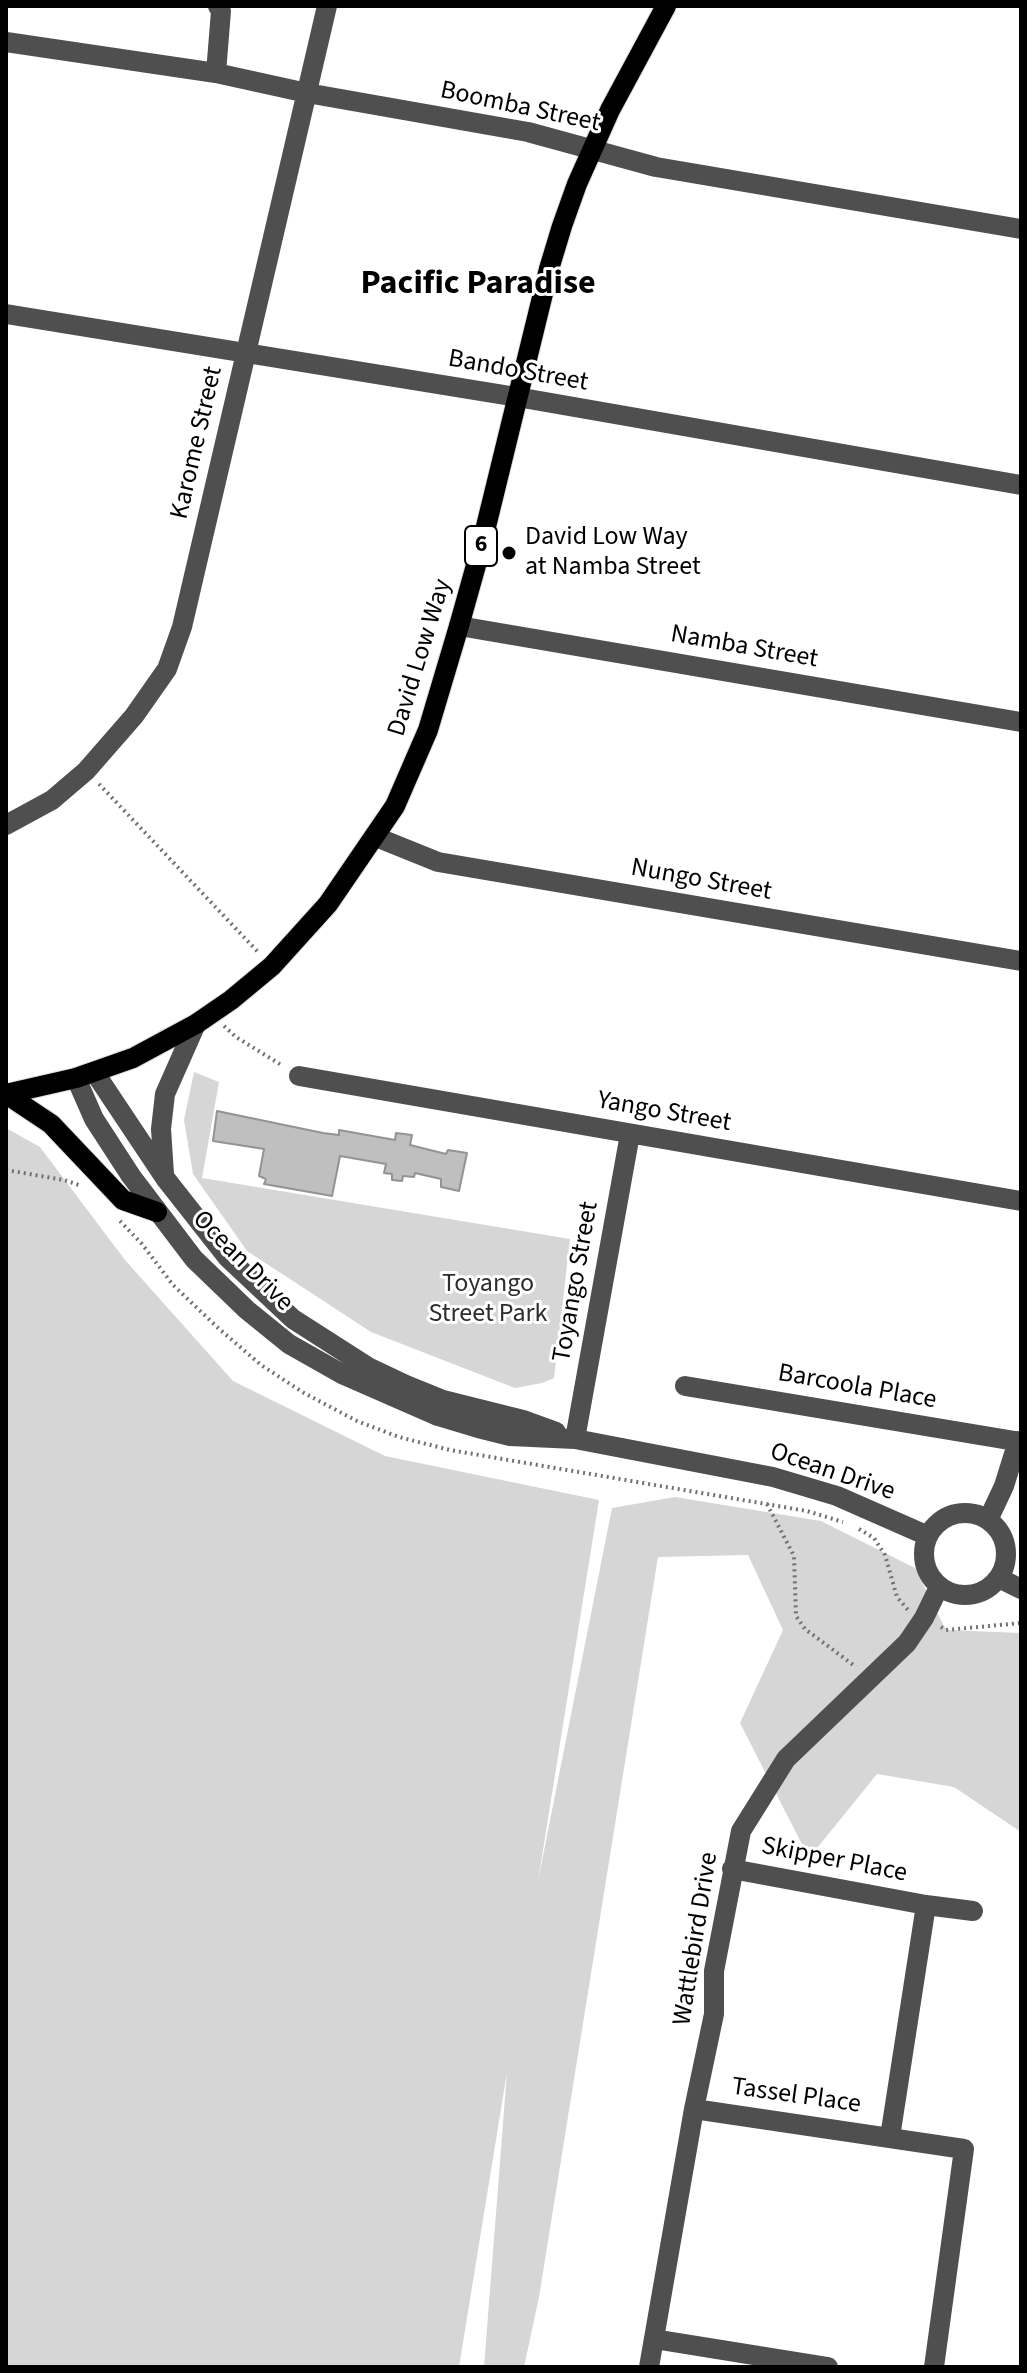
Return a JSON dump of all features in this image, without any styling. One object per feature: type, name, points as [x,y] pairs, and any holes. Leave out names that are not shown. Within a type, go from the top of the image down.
[{"type":"main road","name":"David Low Way","points":[[6,1094],[85,1075],[133,1058],[204,1019],[272,966],[328,904],[395,806],[418,756],[459,626],[557,240],[592,150],[666,6]]},
{"type":"main road","points":[[6,1094],[51,1124],[123,1200],[157,1212]]},
{"type":"street","points":[[216,73],[221,11],[218,6]]},
{"type":"street","name":"Karome Street","points":[[6,825],[52,800],[86,771],[134,716],[167,669],[182,627],[327,6]]},
{"type":"street","name":"Boomba Street","points":[[6,42],[216,73],[307,93],[528,132],[656,167],[1021,229]]},
{"type":"street","name":"Bando Street","points":[[6,314],[517,397],[1021,485]]},
{"type":"street","name":"Namba Street","points":[[459,626],[1021,722]]},
{"type":"street","name":"Nungo Street","points":[[376,837],[438,862],[1021,961]]},
{"type":"street","points":[[165,1178],[161,1129],[165,1094],[204,1019]]},
{"type":"street","name":"Ocean Drive","points":[[85,1075],[228,1258],[261,1291],[325,1342],[368,1367],[443,1400],[523,1420],[575,1439]]},
{"type":"street","name":"Ocean Drive","points":[[85,1075],[94,1119],[157,1212],[194,1259],[247,1310],[289,1344],[342,1374],[438,1416],[478,1428],[510,1436],[575,1439],[773,1477],[837,1496],[928,1536]]},
{"type":"street","name":"Yango Street","points":[[299,1076],[1021,1201]]},
{"type":"street","name":"Toyango Street","points":[[575,1439],[630,1134]]},
{"type":"street","name":"Barcoola Place","points":[[685,1386],[1019,1442]]},
{"type":"street","points":[[988,1520],[1019,1442]]},
{"type":"street","points":[[961,1513],[975,1514],[998,1529],[1007,1553],[1005,1566],[990,1588],[978,1594],[951,1594],[939,1587],[930,1576],[924,1550],[928,1536],[936,1525],[948,1517],[961,1513]]},
{"type":"street","points":[[999,1578],[1021,1589]]},
{"type":"street","name":"Wattlebird Drive","points":[[649,2367],[694,2109],[714,2014],[714,1971],[741,1831],[786,1759],[907,1643],[939,1587]]},
{"type":"street","name":"Skipper Place","points":[[732,1869],[973,1911]]},
{"type":"street","name":"Skipper Place","points":[[911,2006],[926,1905]]},
{"type":"street","name":"Tassel Place","points":[[890,2137],[911,2006]]},
{"type":"street","name":"Tassel Place","points":[[694,2109],[964,2149],[934,2367]]},
{"type":"street","points":[[654,2339],[828,2367]]},
{"type":"path","points":[[86,771],[272,966]]},
{"type":"path","points":[[204,1019],[299,1076]]},
{"type":"path","points":[[767,1504],[794,1556],[796,1616],[805,1629],[871,1678]]},
{"type":"green space","name":"Toyango Street Park","points":[[194,1072],[219,1082],[202,1178],[570,1239],[554,1378],[515,1388],[371,1332],[247,1251],[193,1174],[184,1120]]},
{"type":"green space","points":[[6,1128],[40,1147],[125,1260],[233,1381],[385,1456],[599,1500],[538,1881],[612,1508],[675,1497],[821,1521],[915,1568],[946,1630],[1021,1633],[1021,1832],[954,1787],[877,1774],[809,1858],[740,1723],[783,1630],[748,1555],[658,1557],[539,2297],[524,2367],[484,2367],[507,2072],[459,2367],[6,2367]]},
{"type":"building","points":[[217,1111],[339,1135],[339,1130],[395,1140],[396,1133],[412,1135],[410,1145],[446,1154],[448,1150],[467,1153],[459,1191],[441,1187],[441,1179],[415,1173],[414,1177],[403,1176],[402,1181],[392,1180],[392,1174],[384,1173],[386,1164],[340,1156],[332,1196],[264,1184],[266,1179],[259,1176],[264,1149],[213,1141]]},
{"type":"place","name":"David Low Way at Namba Street","points":[[509,553]]},
{"type":"district","name":"Pacific Paradise","points":[[478,286]]}]
